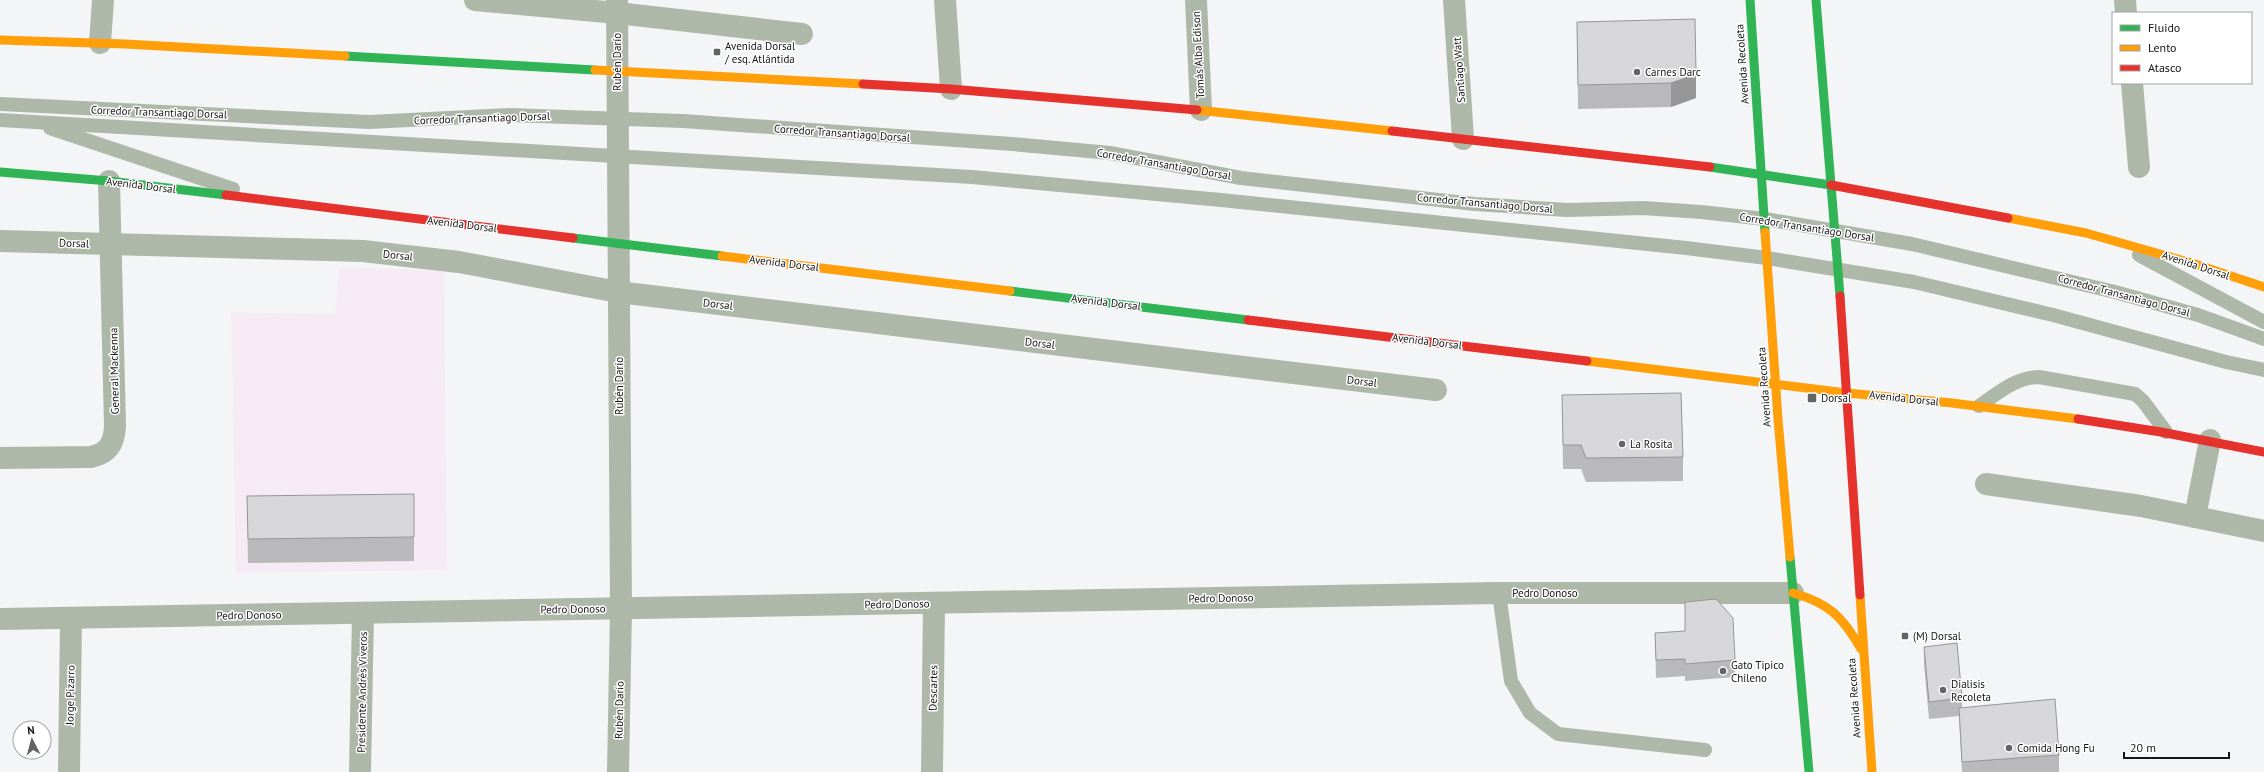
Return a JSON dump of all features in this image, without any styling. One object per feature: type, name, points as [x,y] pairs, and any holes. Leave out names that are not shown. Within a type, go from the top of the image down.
[{"type":"main road","name":"Avenida Recoleta","points":[[1750,0],[1776,385],[1809,772]]},
{"type":"main road","name":"Avenida Recoleta","points":[[1816,0],[1847,393],[1872,772]]},
{"type":"main road","name":"Avenida Dorsal","points":[[0,40],[100,43],[950,89],[1201,110],[1762,173],[2000,215],[2108,239],[2195,264],[2264,287]]},
{"type":"main road","name":"Avenida Dorsal","points":[[0,172],[109,181],[1776,385],[1979,406],[2166,432],[2264,452]]},
{"type":"main road","points":[[1793,593],[1814,598],[1834,610],[1845,623],[1863,652]]},
{"type":"street","points":[[100,43],[103,0]]},
{"type":"street","points":[[475,0],[617,6],[802,34]]},
{"type":"street","points":[[945,0],[950,89]]},
{"type":"street","name":"Tomás Alba Edison","points":[[1196,0],[1201,110]]},
{"type":"street","name":"Santiago Watt","points":[[1454,0],[1463,139]]},
{"type":"street","points":[[2125,0],[2126,12]]},
{"type":"street","name":"Rubén Darío","points":[[617,6],[621,609],[618,772]]},
{"type":"street","points":[[2132,84],[2139,167]]},
{"type":"street","name":"General Mackenna","points":[[0,458],[91,457],[100,455],[113,443],[115,426],[109,181]]},
{"type":"street","name":"Dorsal","points":[[0,241],[362,251],[459,262],[618,292],[1436,390]]},
{"type":"street","points":[[2195,517],[2210,440]]},
{"type":"street","points":[[1986,484],[2141,506],[2264,531]]},
{"type":"street","name":"Pedro Donoso","points":[[0,619],[1499,593],[1793,593]]},
{"type":"street","name":"Descartes","points":[[932,772],[934,603]]},
{"type":"street","name":"Presidente Andrés Viveros","points":[[360,772],[363,613]]},
{"type":"street","name":"Jorge Pizarro","points":[[69,772],[71,618]]},
{"type":"lane","name":"Corredor Transantiago Dorsal","points":[[0,104],[369,122],[509,115],[683,121],[1075,149],[1151,159],[1241,178],[1475,204],[1567,210],[1643,208],[1702,212],[1765,219],[1912,244],[2085,285],[2198,315],[2264,339]]},
{"type":"lane","name":"Corredor Transantiago Dorsal","points":[[0,120],[972,177],[1333,211],[1767,258],[1914,282],[2264,370]]},
{"type":"lane","points":[[32,122],[272,201]]},
{"type":"lane","points":[[2108,239],[2264,322]]},
{"type":"lane","points":[[1979,406],[2020,380],[2028,377],[2039,377],[2135,394],[2143,401],[2166,432]]},
{"type":"lane","points":[[1499,593],[1511,681],[1530,713],[1558,734],[1705,750]]},
{"type":"shaded area","points":[[339,267],[444,270],[447,570],[236,573],[231,312],[335,314]]},
{"type":"building","name":"Carnes Darc","points":[[1695,19],[1696,74],[1671,83],[1578,85],[1577,22]]},
{"type":"building","name":"La Rosita","points":[[1681,393],[1683,457],[1586,458],[1581,445],[1563,445],[1562,395]]},
{"type":"building","points":[[414,494],[414,537],[248,539],[247,496]]},
{"type":"building","points":[[1716,599],[1733,618],[1735,660],[1685,664],[1685,659],[1656,660],[1655,633],[1685,631],[1685,602]]},
{"type":"building","name":"Dialisis Recoleta","points":[[1957,643],[1962,698],[1929,702],[1924,647]]},
{"type":"building","name":"Comida Hong Fu","points":[[2055,699],[2059,755],[1962,762],[1959,708]]},
{"type":"traffic: fast","points":[[1750,0],[1765,232]]},
{"type":"traffic: fast","points":[[1816,0],[1840,296]]},
{"type":"traffic: fast","points":[[345,56],[595,70]]},
{"type":"traffic: fast","points":[[1710,167],[1831,185]]},
{"type":"traffic: fast","points":[[0,172],[109,181],[226,195]]},
{"type":"traffic: fast","points":[[573,238],[722,256]]},
{"type":"traffic: fast","points":[[1010,291],[1248,320]]},
{"type":"traffic: fast","points":[[1790,557],[1809,772]]},
{"type":"traffic: slow","points":[[0,40],[125,44],[345,56]]},
{"type":"traffic: slow","points":[[595,70],[863,84]]},
{"type":"traffic: slow","points":[[1197,110],[1392,131]]},
{"type":"traffic: slow","points":[[2008,218],[2086,233],[2195,264],[2264,287]]},
{"type":"traffic: slow","points":[[1765,232],[1778,419],[1790,557]]},
{"type":"traffic: slow","points":[[722,256],[1010,291]]},
{"type":"traffic: slow","points":[[1587,361],[1847,393]]},
{"type":"traffic: slow","points":[[1847,393],[1952,403],[2078,419]]},
{"type":"traffic: slow","points":[[1793,593],[1816,601],[1834,613],[1848,628],[1861,649]]},
{"type":"traffic: slow","points":[[1860,595],[1872,772]]},
{"type":"traffic: jam","points":[[863,84],[951,89],[1197,110]]},
{"type":"traffic: jam","points":[[1392,131],[1710,167]]},
{"type":"traffic: jam","points":[[1831,185],[2008,218]]},
{"type":"traffic: jam","points":[[226,195],[573,238]]},
{"type":"traffic: jam","points":[[1840,296],[1860,595]]},
{"type":"traffic: jam","points":[[1248,320],[1587,361]]},
{"type":"traffic: jam","points":[[2078,419],[2161,432],[2264,452]]},
{"type":"place","name":"Avenida Dorsal / esq. Atlántida","points":[[717,52]]},
{"type":"place","name":"Carnes Darc","points":[[1637,72]]},
{"type":"place","name":"Dorsal","points":[[1812,398]]},
{"type":"place","name":"La Rosita","points":[[1622,444]]},
{"type":"place","name":"(M) Dorsal","points":[[1905,636]]},
{"type":"place","name":"Gato Tipico Chileno","points":[[1723,671]]},
{"type":"place","name":"Dialisis Recoleta","points":[[1943,690]]},
{"type":"place","name":"Comida Hong Fu","points":[[2009,748]]}]
